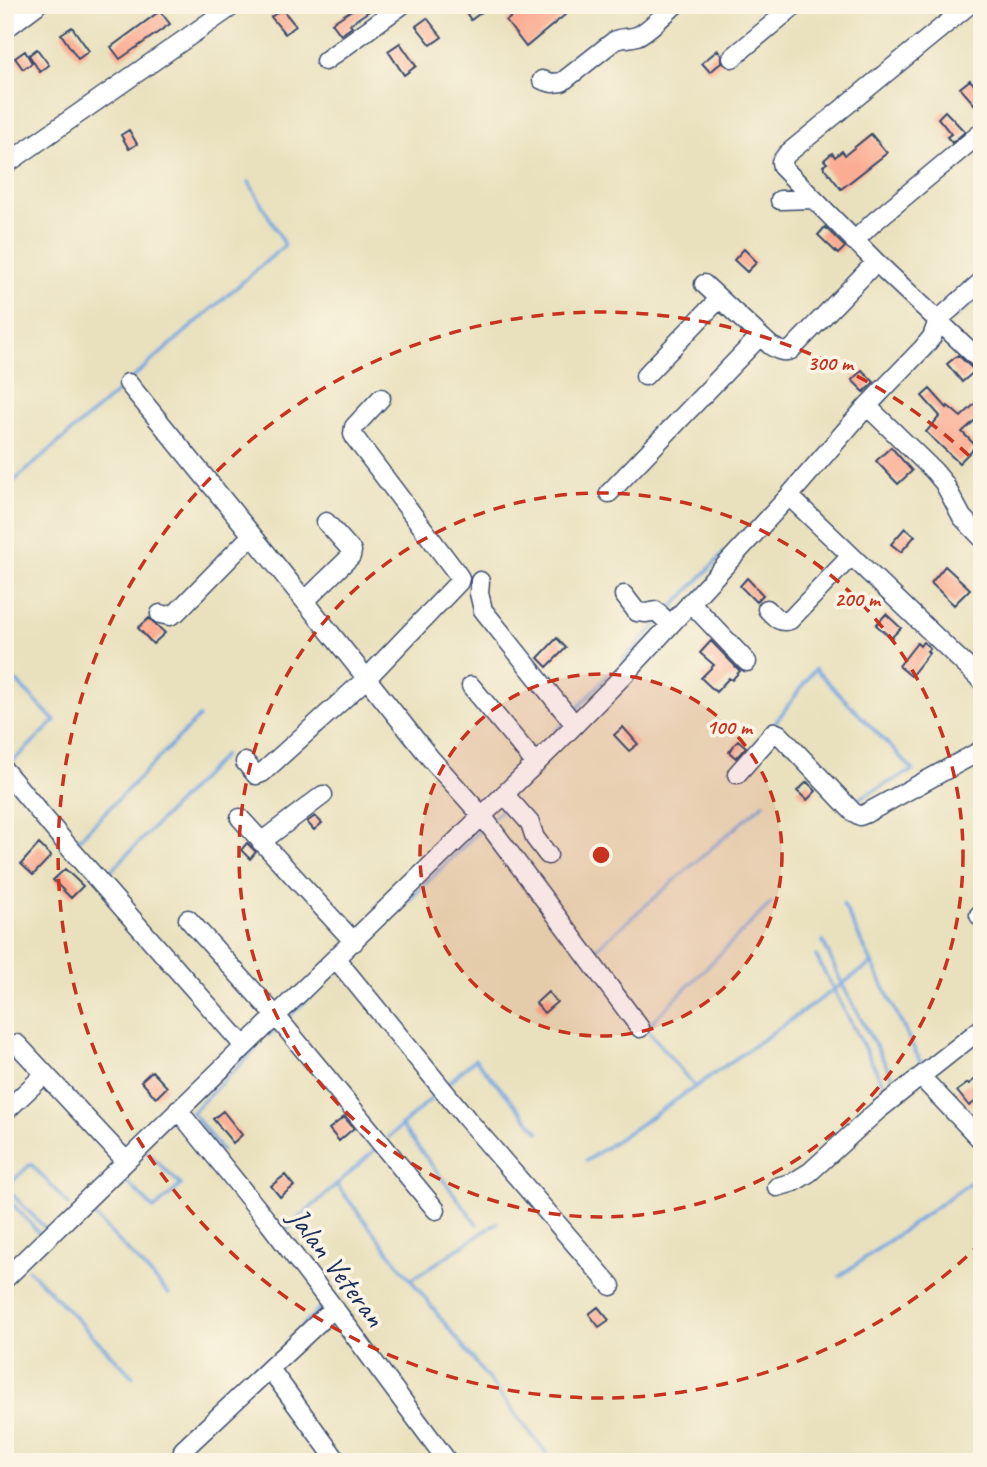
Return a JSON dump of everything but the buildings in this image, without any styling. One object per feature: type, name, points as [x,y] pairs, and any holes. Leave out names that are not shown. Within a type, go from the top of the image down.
[{"type":"street","points":[[5,29],[37,5]]},
{"type":"street","points":[[5,165],[234,5]]},
{"type":"street","points":[[325,61],[402,5]]},
{"type":"street","points":[[542,80],[562,82],[618,38],[636,37],[645,32],[675,5]]},
{"type":"street","points":[[732,58],[795,5]]},
{"type":"street","points":[[969,5],[781,162],[782,167],[854,241],[982,362]]},
{"type":"street","points":[[854,241],[982,132]]},
{"type":"street","points":[[780,200],[813,199]]},
{"type":"street","points":[[704,284],[760,336],[785,352],[791,350],[876,262]]},
{"type":"street","points":[[5,1279],[537,764],[789,496],[867,406],[923,348],[932,337],[938,320],[982,281]]},
{"type":"street","points":[[645,376],[719,299]]},
{"type":"street","points":[[609,493],[760,336]]},
{"type":"street","points":[[128,383],[431,759],[483,817],[640,1028]]},
{"type":"street","points":[[244,762],[256,775],[262,773],[367,678],[459,582],[460,578],[355,438],[354,427],[380,397]]},
{"type":"street","points":[[867,406],[934,471],[944,483],[962,517],[982,538]]},
{"type":"street","points":[[789,496],[982,681]]},
{"type":"street","points":[[305,601],[351,556],[352,551],[326,522]]},
{"type":"street","points":[[160,614],[170,616],[177,612],[253,535]]},
{"type":"street","points":[[767,609],[778,620],[790,620],[851,556]]},
{"type":"street","points":[[480,581],[479,593],[483,610],[575,725]]},
{"type":"street","points":[[624,595],[637,612],[656,611],[670,624]]},
{"type":"street","points":[[690,602],[747,662]]},
{"type":"street","points":[[471,686],[537,764]]},
{"type":"street","points":[[737,774],[774,732],[860,816],[982,750]]},
{"type":"street","points":[[5,771],[243,1046]]},
{"type":"street","points":[[261,842],[323,795]]},
{"type":"street","points":[[505,795],[530,823],[535,838],[548,855]]},
{"type":"street","points":[[240,818],[354,942]]},
{"type":"street","points":[[188,919],[276,1016],[436,1210]]},
{"type":"street","points":[[336,959],[467,1119],[611,1286]]},
{"type":"street","points":[[777,1187],[794,1182],[810,1172],[869,1118],[982,1028]]},
{"type":"street","points":[[17,1044],[126,1161]]},
{"type":"street","points":[[5,1112],[45,1074]]},
{"type":"street","points":[[921,1077],[982,1141]]},
{"type":"street","name":"Jalan Veteran","points":[[178,1111],[269,1223],[448,1462]]},
{"type":"street","points":[[183,1450],[334,1308]]},
{"type":"street","points":[[270,1369],[338,1462]]},
{"type":"waterway","points":[[130,380],[285,245],[249,182]]},
{"type":"waterway","points":[[952,320],[982,294]]},
{"type":"waterway","points":[[928,355],[943,339]]},
{"type":"waterway","points":[[5,489],[125,385]]},
{"type":"waterway","points":[[880,405],[886,399]]},
{"type":"waterway","points":[[668,612],[724,553]]},
{"type":"waterway","points":[[623,660],[660,621]]},
{"type":"waterway","points":[[777,726],[775,723],[815,669],[913,770],[852,802]]},
{"type":"waterway","points":[[5,670],[55,721],[8,766]]},
{"type":"waterway","points":[[576,710],[609,674]]},
{"type":"waterway","points":[[77,841],[199,717]]},
{"type":"waterway","points":[[542,746],[562,725]]},
{"type":"waterway","points":[[107,875],[224,755]]},
{"type":"waterway","points":[[592,952],[764,803]]},
{"type":"waterway","points":[[492,819],[503,808]]},
{"type":"waterway","points":[[345,963],[480,830]]},
{"type":"waterway","points":[[771,903],[646,1028],[695,1087],[872,963]]},
{"type":"waterway","points":[[843,904],[923,1067]]},
{"type":"waterway","points":[[823,941],[842,984],[899,1086]]},
{"type":"waterway","points":[[816,956],[888,1093]]},
{"type":"waterway","points":[[289,1017],[334,974]]},
{"type":"waterway","points":[[269,1036],[278,1028]]},
{"type":"waterway","points":[[222,1151],[192,1112],[255,1050]]},
{"type":"waterway","points":[[446,1085],[475,1059],[539,1132]]},
{"type":"waterway","points":[[157,1119],[207,1071]]},
{"type":"waterway","points":[[586,1161],[695,1087]]},
{"type":"waterway","points":[[389,1137],[434,1096]]},
{"type":"waterway","points":[[401,1125],[477,1224]]},
{"type":"waterway","points":[[127,1148],[145,1130]]},
{"type":"waterway","points":[[283,1229],[285,1231],[376,1149]]},
{"type":"waterway","points":[[121,1176],[154,1209],[181,1185],[147,1152]]},
{"type":"waterway","points":[[5,1188],[31,1164],[69,1205]]},
{"type":"waterway","points":[[840,1276],[982,1174]]},
{"type":"waterway","points":[[336,1184],[553,1462]]},
{"type":"waterway","points":[[6,1188],[45,1228]]},
{"type":"waterway","points":[[5,1196],[40,1234]]},
{"type":"waterway","points":[[89,1206],[87,1208],[169,1294]]},
{"type":"waterway","points":[[411,1280],[497,1223]]},
{"type":"waterway","points":[[5,1250],[13,1260]]},
{"type":"waterway","points":[[28,1269],[133,1377]]},
{"type":"waterway","points":[[294,1334],[322,1306]]},
{"type":"waterway","points":[[169,1456],[176,1448]]},
{"type":"waterway","points":[[565,1462],[569,1459],[571,1462]]}]
